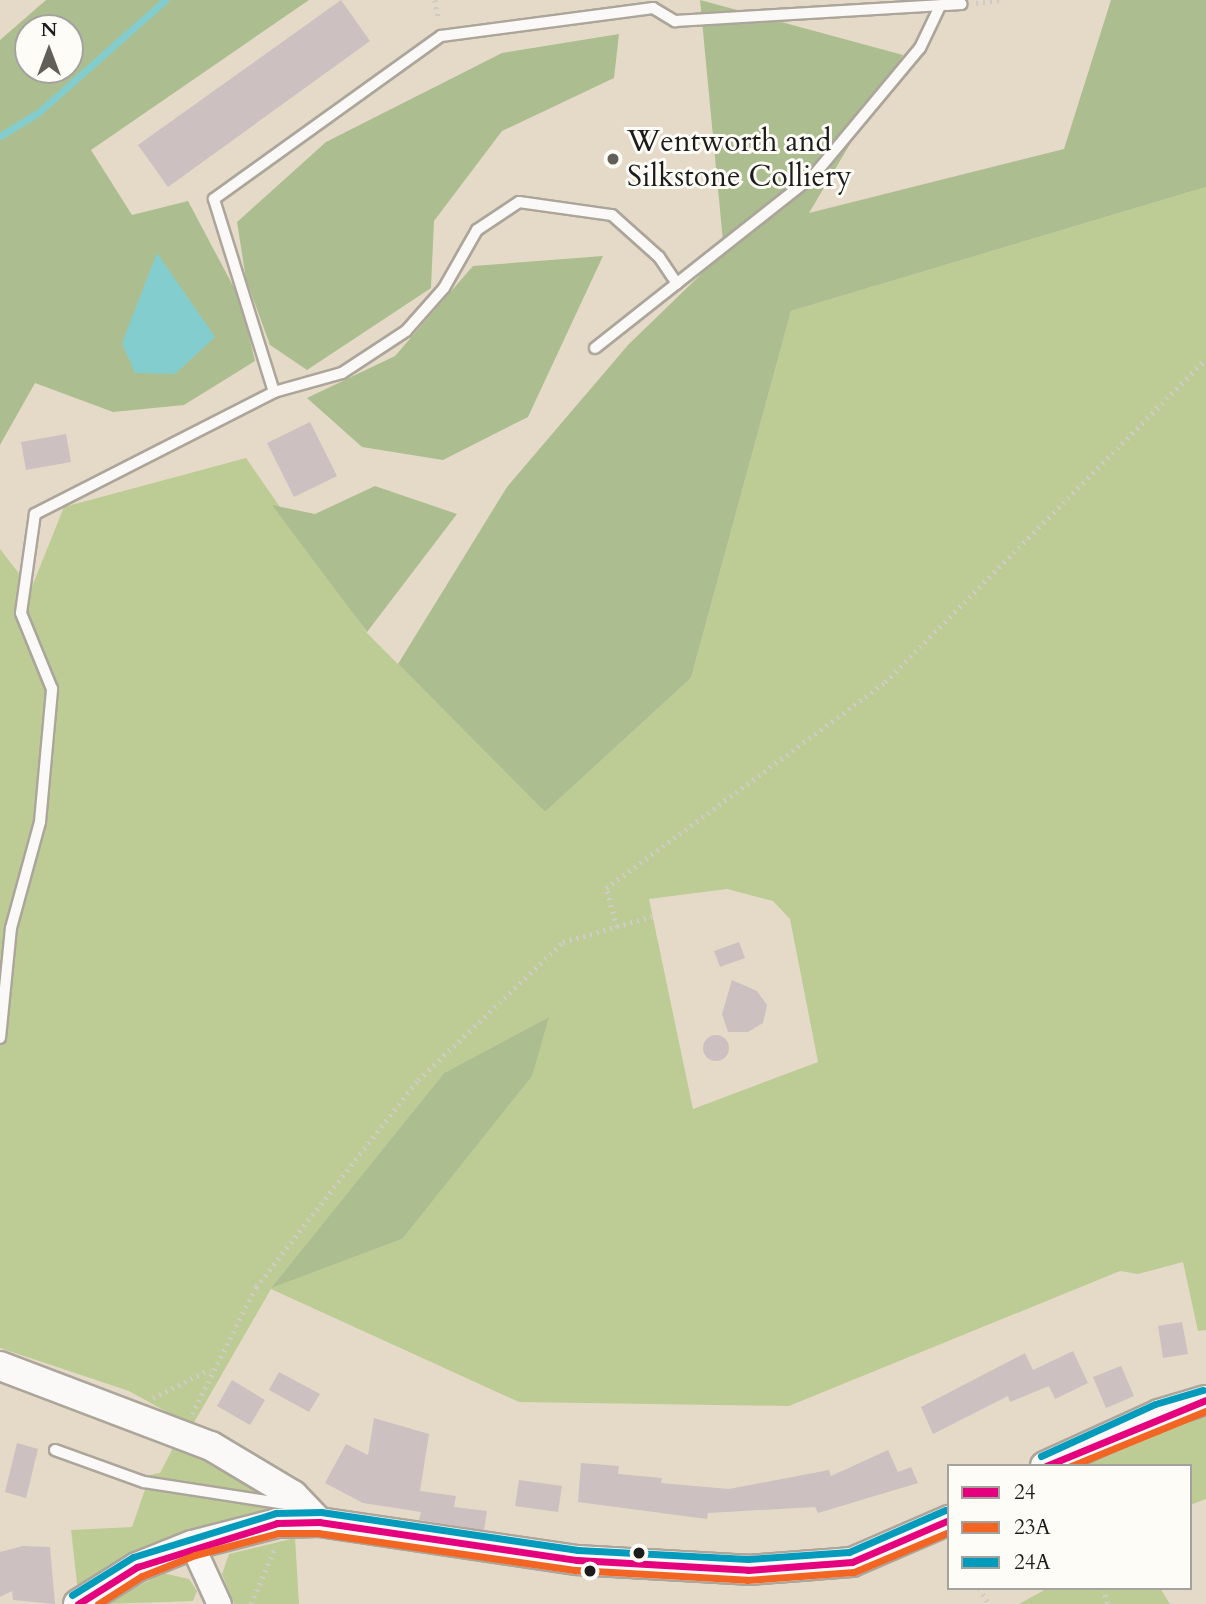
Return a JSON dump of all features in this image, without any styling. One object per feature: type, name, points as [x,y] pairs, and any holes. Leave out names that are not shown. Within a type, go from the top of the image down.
[{"type":"street","points":[[0,1366],[181,1434],[312,1515],[567,1559],[748,1570],[852,1562],[947,1521]]},
{"type":"street","points":[[1049,1464],[1159,1414],[1206,1400]]},
{"type":"street","points":[[78,1604],[137,1567],[192,1545],[312,1515]]},
{"type":"street","points":[[192,1545],[213,1602]]},
{"type":"lane","points":[[274,392],[214,200],[441,36],[653,8],[675,21],[940,6],[960,2]]},
{"type":"lane","points":[[595,348],[814,175],[920,48],[940,6]]},
{"type":"lane","points":[[0,1038],[11,928],[40,822],[52,689],[21,613],[36,514],[274,392],[342,373],[406,331],[444,288],[477,230],[519,202],[612,215],[659,257],[677,284]]},
{"type":"lane","points":[[55,1450],[144,1482],[312,1515]]},
{"type":"path","points":[[960,2],[1002,0]]},
{"type":"path","points":[[617,927],[606,888],[885,682],[1206,359]]},
{"type":"path","points":[[181,1434],[211,1368],[256,1287],[418,1080],[563,942],[653,916]]},
{"type":"path","points":[[139,1416],[149,1401],[211,1368]]},
{"type":"path","points":[[251,1604],[273,1558],[277,1523]]},
{"type":"green space","points":[[46,0],[309,0],[91,150],[132,215],[188,201],[240,299],[255,361],[184,405],[113,412],[35,383],[0,445],[0,40],[14,28],[14,84],[84,84],[84,14],[30,14]]},
{"type":"green space","points":[[700,0],[903,55],[809,213],[1064,149],[1111,0],[1206,0],[1206,187],[791,311],[691,678],[545,812],[398,664],[507,487],[628,345],[724,252]]},
{"type":"green space","points":[[619,34],[614,78],[502,131],[434,221],[431,288],[307,370],[270,345],[246,279],[237,222],[326,142],[502,53]]},
{"type":"green space","points":[[1206,187],[1206,1330],[1198,1331],[1183,1262],[1138,1274],[1120,1271],[789,1406],[519,1402],[271,1289],[192,1426],[129,1391],[0,1348],[0,549],[31,589],[64,507],[246,458],[367,633],[545,812],[691,678],[791,311]],"holes":[[[727,889],[773,901],[790,919],[818,1062],[693,1109],[649,899]],[[549,1017],[402,1239],[272,1287],[444,1073]]]},
{"type":"green space","points":[[603,256],[528,417],[443,460],[362,447],[307,398],[395,356],[473,266]]},
{"type":"green space","points":[[375,486],[457,514],[367,632],[272,505],[315,514]]},
{"type":"green space","points":[[549,1017],[532,1076],[402,1239],[271,1288],[444,1073]]},
{"type":"green space","points":[[1206,1418],[1206,1499],[1192,1504],[1192,1464],[1088,1464],[1169,1424]]},
{"type":"green space","points":[[174,1446],[271,1494],[278,1508],[78,1592],[71,1530],[132,1527],[150,1475],[160,1473]]},
{"type":"green space","points":[[295,1538],[299,1604],[234,1604],[222,1574],[229,1554]]},
{"type":"green space","points":[[163,1573],[189,1579],[197,1591],[193,1601],[105,1604]]},
{"type":"green space","points":[[1044,1590],[1161,1590],[1170,1604],[1019,1604]]},
{"type":"water","points":[[157,253],[215,337],[175,374],[135,373],[122,343]]},
{"type":"building","points":[[341,0],[370,41],[168,187],[138,145]]},
{"type":"building","points":[[310,422],[337,476],[294,497],[267,443]]},
{"type":"building","points":[[66,434],[71,462],[26,470],[21,442]]},
{"type":"building","points":[[739,942],[745,958],[720,967],[714,951]]},
{"type":"building","points":[[732,980],[757,991],[767,1005],[763,1023],[748,1032],[728,1032],[722,1014]]},
{"type":"building","points":[[716,1035],[725,1039],[729,1048],[725,1057],[716,1061],[707,1057],[703,1048],[707,1039]]},
{"type":"building","points":[[1182,1322],[1188,1354],[1163,1358],[1158,1326]]},
{"type":"building","points":[[1073,1351],[1088,1383],[1055,1399],[1049,1386],[1010,1402],[1008,1396],[933,1434],[921,1407],[1025,1353],[1033,1370]]},
{"type":"building","points":[[1121,1366],[1134,1396],[1106,1408],[1093,1377]]},
{"type":"building","points":[[279,1372],[320,1394],[309,1412],[269,1390]]},
{"type":"building","points":[[232,1380],[265,1400],[250,1425],[217,1406]]},
{"type":"building","points":[[374,1418],[429,1434],[420,1491],[456,1496],[454,1507],[487,1511],[484,1530],[419,1520],[421,1512],[363,1503],[325,1483],[346,1444],[368,1455]]},
{"type":"building","points":[[17,1443],[38,1449],[26,1498],[5,1492]]},
{"type":"building","points":[[888,1450],[898,1472],[911,1467],[918,1483],[818,1513],[815,1507],[708,1513],[707,1519],[578,1502],[581,1463],[619,1466],[618,1474],[662,1478],[661,1483],[729,1489],[829,1470],[831,1476]]},
{"type":"building","points":[[519,1480],[562,1486],[558,1512],[515,1506]]},
{"type":"building","points":[[23,1546],[50,1547],[55,1604],[13,1600],[12,1591],[0,1597],[0,1552]]},
{"type":"waterway","points":[[0,136],[39,112],[165,0]]},
{"type":"transit line","name":"24A","points":[[1041,1456],[1155,1404],[1203,1390]]},
{"type":"transit line","name":"24","points":[[1051,1464],[1206,1400]]},
{"type":"transit line","name":"23A","points":[[1076,1464],[1206,1411]]},
{"type":"transit line","name":"24A","points":[[72,1595],[133,1557],[276,1513],[321,1512],[578,1550],[748,1559],[849,1552],[945,1510]]},
{"type":"transit line","name":"24","points":[[78,1604],[137,1567],[277,1523],[319,1522],[577,1560],[748,1570],[852,1562],[947,1521]]},
{"type":"transit line","name":"23A","points":[[98,1604],[142,1576],[195,1555],[278,1533],[318,1533],[576,1570],[747,1580],[854,1572],[947,1533]]},
{"type":"place","name":"Wentworth and Silkstone Colliery","points":[[613,159]]}]
